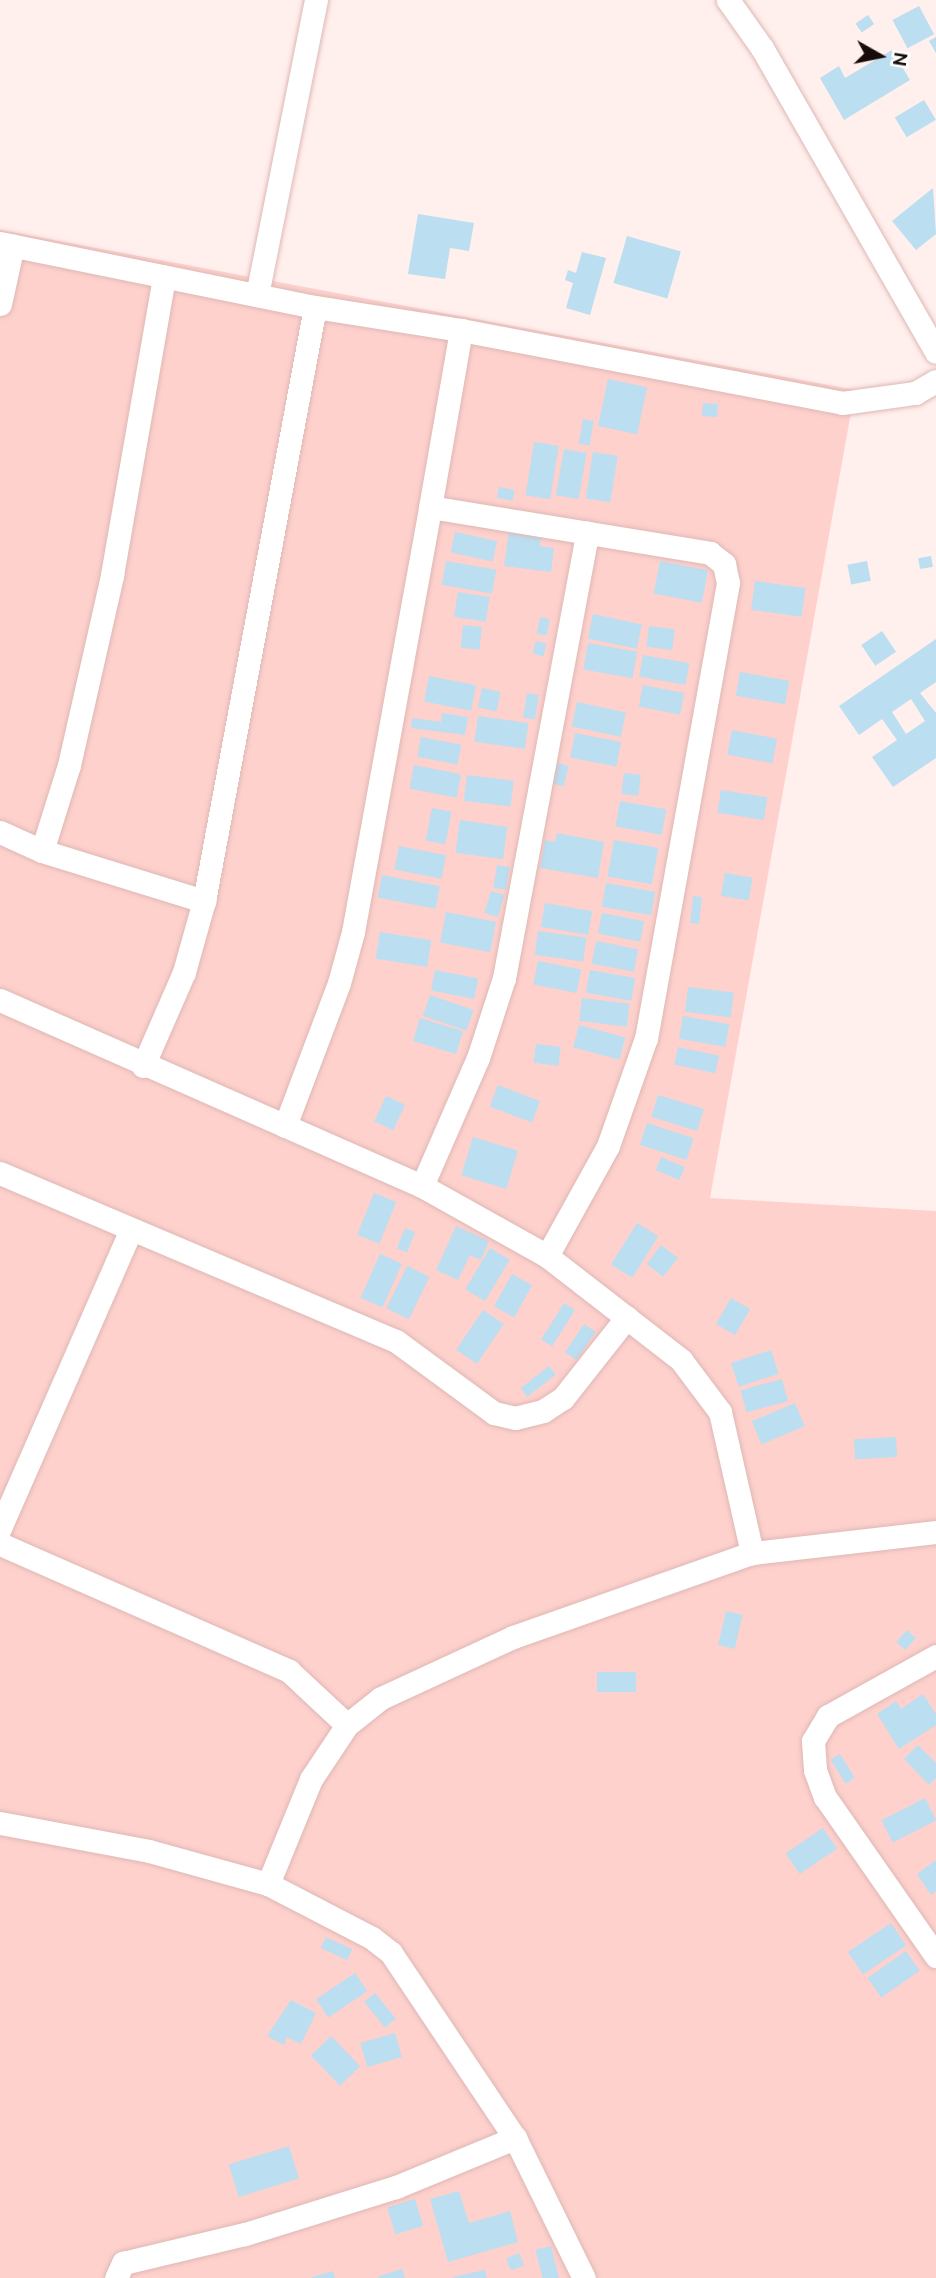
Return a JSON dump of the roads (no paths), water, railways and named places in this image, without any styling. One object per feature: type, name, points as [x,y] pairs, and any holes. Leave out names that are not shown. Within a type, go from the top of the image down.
[{"type":"street","points":[[257,295],[316,0]]},
{"type":"street","points":[[727,0],[762,48],[936,352]]},
{"type":"street","points":[[0,304],[6,244],[315,307],[461,330],[842,403],[915,393],[936,381]]},
{"type":"street","points":[[43,850],[69,765],[112,575],[164,276]]},
{"type":"street","points":[[143,1066],[184,972],[204,901],[315,307]]},
{"type":"street","points":[[285,1126],[339,983],[353,932],[461,330]]},
{"type":"street","points":[[430,507],[710,553],[724,564],[728,583],[646,1038],[608,1146],[547,1255]]},
{"type":"street","points":[[422,1186],[478,1058],[504,978],[587,533]]},
{"type":"street","points":[[0,832],[43,850],[204,901]]},
{"type":"street","points":[[0,1000],[143,1066],[422,1186],[547,1255],[681,1360],[720,1412],[752,1553]]},
{"type":"street","points":[[0,1173],[396,1341],[494,1413],[515,1418],[543,1411],[563,1398],[626,1317]]},
{"type":"street","points":[[0,1528],[131,1230]]},
{"type":"street","points":[[268,1884],[311,1779],[347,1725],[381,1698],[513,1637],[752,1553],[936,1532]]},
{"type":"street","points":[[0,1544],[289,1671],[347,1725]]},
{"type":"street","points":[[936,1656],[828,1716],[813,1741],[815,1770],[825,1797],[936,1956]]},
{"type":"street","points":[[0,1823],[149,1851],[268,1884],[343,1920],[391,1953],[515,2138],[584,2278]]},
{"type":"street","points":[[116,2278],[123,2263],[245,2234],[396,2186],[515,2138]]}]
